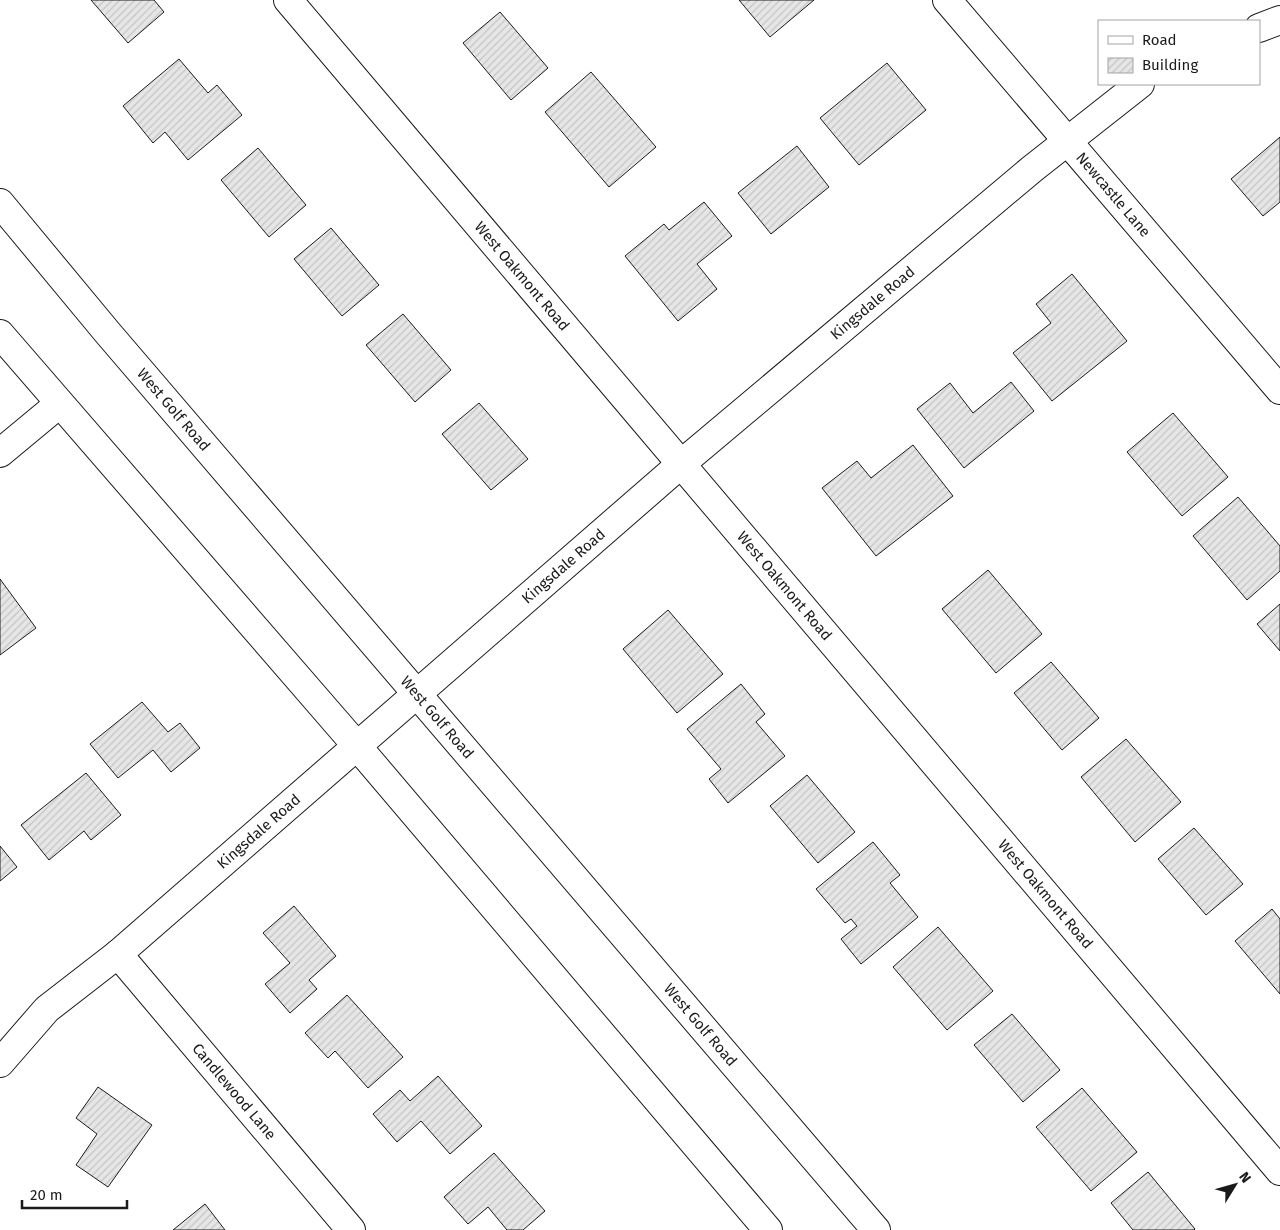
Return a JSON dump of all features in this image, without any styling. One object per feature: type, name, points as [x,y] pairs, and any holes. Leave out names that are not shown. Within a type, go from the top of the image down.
[{"type":"street","name":"West Oakmont Road","points":[[288,0],[1280,1171]]},
{"type":"street","name":"Newcastle Lane","points":[[947,0],[1280,390]]},
{"type":"street","points":[[1260,28],[1280,20]]},
{"type":"street","name":"Kingsdale Road","points":[[0,1063],[47,1009],[118,954],[681,464],[1067,141],[1139,85]]},
{"type":"street","name":"West Golf Road","points":[[0,203],[107,332],[876,1230]]},
{"type":"street","points":[[0,334],[357,746],[768,1230]]},
{"type":"street","points":[[0,453],[59,404]]},
{"type":"street","name":"Candlewood Lane","points":[[118,954],[351,1230]]},
{"type":"building","points":[[91,0],[154,0],[164,12],[128,43]]},
{"type":"building","points":[[739,0],[814,0],[770,37]]},
{"type":"building","points":[[500,12],[548,68],[511,100],[463,43]]},
{"type":"building","points":[[179,59],[208,93],[217,85],[242,115],[188,160],[165,132],[153,143],[123,106]]},
{"type":"building","points":[[887,63],[926,110],[859,165],[820,118]]},
{"type":"building","points":[[591,72],[656,147],[609,187],[545,112]]},
{"type":"building","points":[[1280,137],[1280,202],[1263,216],[1231,179]]},
{"type":"building","points":[[797,146],[829,187],[771,234],[738,193]]},
{"type":"building","points":[[258,148],[306,205],[269,237],[221,180]]},
{"type":"building","points":[[704,202],[732,236],[697,264],[717,289],[678,321],[625,256],[664,224],[669,230]]},
{"type":"building","points":[[331,228],[379,285],[342,316],[294,259]]},
{"type":"building","points":[[1072,274],[1127,341],[1052,401],[1013,353],[1051,323],[1036,304]]},
{"type":"building","points":[[403,314],[451,370],[415,402],[366,345]]},
{"type":"building","points":[[1011,382],[1034,411],[964,468],[917,409],[950,383],[973,413]]},
{"type":"building","points":[[479,403],[528,459],[491,490],[442,434]]},
{"type":"building","points":[[1173,413],[1228,477],[1182,516],[1127,452]]},
{"type":"building","points":[[913,445],[953,496],[876,556],[822,488],[857,461],[871,478]]},
{"type":"building","points":[[1238,497],[1280,546],[1280,571],[1247,600],[1193,536]]},
{"type":"building","points":[[988,570],[1042,634],[996,673],[942,609]]},
{"type":"building","points":[[0,579],[36,628],[0,655]]},
{"type":"building","points":[[1280,604],[1280,651],[1257,624]]},
{"type":"building","points":[[668,610],[723,674],[677,713],[623,649]]},
{"type":"building","points":[[1051,662],[1099,718],[1062,750],[1014,693]]},
{"type":"building","points":[[741,684],[765,714],[756,722],[785,756],[728,803],[709,779],[721,769],[687,729]]},
{"type":"building","points":[[142,702],[168,732],[180,723],[200,748],[171,772],[153,750],[118,778],[90,744]]},
{"type":"building","points":[[1126,739],[1181,802],[1135,842],[1081,777]]},
{"type":"building","points":[[86,773],[121,815],[91,840],[84,831],[49,860],[21,825]]},
{"type":"building","points":[[807,775],[855,832],[818,863],[770,806]]},
{"type":"building","points":[[1194,828],[1243,884],[1206,915],[1158,859]]},
{"type":"building","points":[[873,842],[900,875],[890,883],[918,917],[861,964],[841,939],[857,926],[851,919],[845,923],[816,889]]},
{"type":"building","points":[[0,846],[17,867],[0,881]]},
{"type":"building","points":[[294,906],[336,956],[309,980],[317,989],[290,1013],[265,984],[290,963],[263,933]]},
{"type":"building","points":[[1272,909],[1280,919],[1280,994],[1235,941]]},
{"type":"building","points":[[938,927],[993,991],[947,1030],[893,967]]},
{"type":"building","points":[[347,995],[403,1057],[368,1088],[335,1051],[328,1058],[305,1033]]},
{"type":"building","points":[[1012,1014],[1060,1070],[1023,1102],[974,1045]]},
{"type":"building","points":[[438,1076],[482,1126],[450,1154],[421,1121],[397,1142],[373,1114],[400,1090],[410,1101]]},
{"type":"building","points":[[98,1087],[152,1125],[108,1187],[76,1165],[97,1134],[76,1118]]},
{"type":"building","points":[[1082,1088],[1137,1152],[1091,1191],[1036,1127]]},
{"type":"building","points":[[494,1153],[545,1211],[523,1230],[507,1230],[488,1207],[468,1224],[444,1197]]},
{"type":"building","points":[[1148,1172],[1194,1230],[1133,1230],[1111,1203]]},
{"type":"building","points":[[205,1204],[225,1230],[173,1230]]}]
